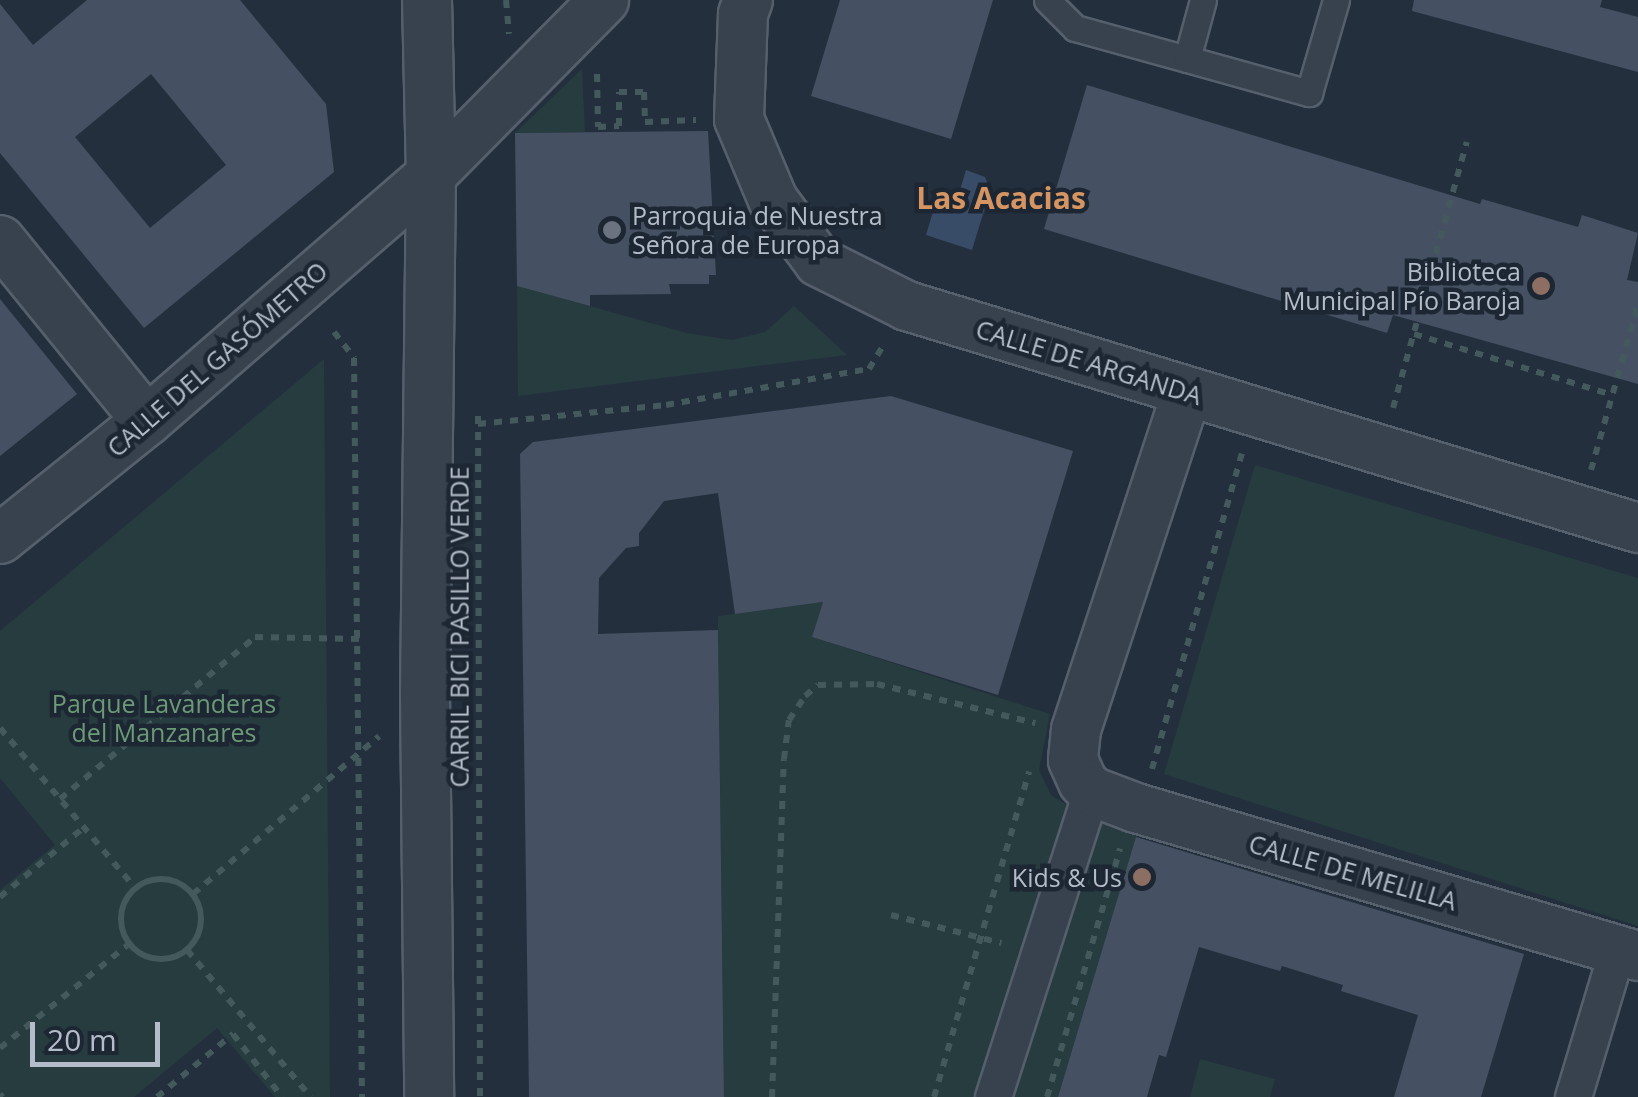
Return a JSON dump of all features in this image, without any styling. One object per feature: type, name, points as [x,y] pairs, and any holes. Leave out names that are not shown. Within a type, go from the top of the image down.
[{"type":"street","points":[[428,0],[428,1097]]},
{"type":"street","points":[[431,175],[604,0]]},
{"type":"street","name":"CALLE DE ARGANDA","points":[[748,0],[743,14],[739,119],[772,200],[819,262],[907,306],[1638,528]]},
{"type":"street","name":"CALLE DEL GASÓMETRO","points":[[0,539],[147,421],[431,175]]},
{"type":"street","points":[[0,240],[147,421]]},
{"type":"street","points":[[993,1097],[1091,790],[1073,760],[1076,730],[1187,392]]},
{"type":"street","name":"CALLE DE MELILLA","points":[[1091,790],[1136,808],[1628,953],[1573,1097]]},
{"type":"lane","points":[[1048,0],[1075,28],[1309,93],[1336,0]]},
{"type":"lane","points":[[1187,58],[1203,0]]},
{"type":"path","points":[[596,58],[598,127],[619,126],[620,92],[644,92],[645,122],[739,119]]},
{"type":"path","points":[[1382,448],[1466,142]]},
{"type":"path","points":[[1580,510],[1638,305]]},
{"type":"path","points":[[334,332],[354,358],[362,1097]]},
{"type":"path","points":[[1414,334],[1612,395]]},
{"type":"path","points":[[478,424],[666,405],[868,370]]},
{"type":"path","name":"CARRIL BICI PASILLO VERDE","points":[[478,408],[480,1097]]},
{"type":"path","points":[[1149,781],[1244,449]]},
{"type":"path","points":[[60,799],[255,637],[359,639]]},
{"type":"path","points":[[772,1097],[784,758],[790,720],[805,696],[818,685],[877,684],[1076,730]]},
{"type":"path","points":[[193,894],[360,755],[425,692]]},
{"type":"path","points":[[0,728],[135,888]]},
{"type":"path","points":[[934,1097],[1033,760]]},
{"type":"path","points":[[0,897],[84,828]]},
{"type":"path","points":[[1047,1097],[1121,846]]},
{"type":"path","points":[[156,878],[175,881],[193,894],[201,916],[199,934],[187,950],[162,960],[144,956],[129,944],[121,924],[123,905],[135,888],[156,878]]},
{"type":"path","points":[[891,915],[981,936],[1036,955]]},
{"type":"path","points":[[0,1048],[129,944]]},
{"type":"path","points":[[187,950],[311,1097]]},
{"type":"path","points":[[157,1097],[233,1034],[282,1097]]},
{"type":"green space","points":[[582,69],[585,132],[515,133]]},
{"type":"green space","points":[[517,286],[687,333],[732,340],[765,332],[794,306],[847,355],[518,396]]},
{"type":"green space","name":"Parque Lavanderas del Manzanares","points":[[324,359],[330,1097],[275,1097],[217,1028],[134,1097],[0,1097],[0,890],[55,845],[0,778],[0,631]]},
{"type":"green space","points":[[1255,465],[1638,578],[1638,926],[1164,774]]},
{"type":"green space","points":[[823,602],[812,637],[1050,714],[1039,770],[1051,795],[1080,813],[1138,832],[1058,1097],[724,1097],[718,616]]},
{"type":"green space","points":[[1200,1059],[1275,1079],[1270,1097],[1190,1097]]},
{"type":"water","points":[[966,170],[985,177],[990,191],[972,250],[926,235],[938,195],[957,200]]},
{"type":"building","points":[[87,0],[240,0],[326,104],[334,172],[144,328],[0,153],[0,4],[33,45]],"holes":[[[151,74],[226,165],[150,228],[75,137]]]},
{"type":"building","points":[[840,0],[993,0],[951,139],[811,96]]},
{"type":"building","points":[[1414,0],[1602,0],[1600,7],[1638,17],[1638,72],[1412,11]]},
{"type":"building","points":[[1087,85],[1480,204],[1482,199],[1578,227],[1582,215],[1638,233],[1627,280],[1638,282],[1638,384],[1393,315],[1387,333],[1044,229]]},
{"type":"building","name":"Parroquia de Nuestra Señora de Europa","points":[[708,131],[716,275],[709,275],[709,284],[669,284],[671,294],[590,295],[590,306],[517,286],[515,133]]},
{"type":"building","points":[[0,299],[77,394],[0,456]]},
{"type":"building","points":[[891,396],[1073,451],[998,695],[812,637],[823,602],[735,614],[718,493],[664,501],[639,533],[639,546],[626,548],[599,578],[598,634],[718,630],[724,1097],[529,1097],[520,454],[533,442]]},
{"type":"building","points":[[1136,837],[1524,954],[1481,1097],[1394,1097],[1418,1015],[1341,991],[1343,985],[1282,966],[1280,971],[1199,947],[1166,1057],[1159,1055],[1147,1097],[1058,1097]]},
{"type":"place","name":"Parroquia de Nuestra Señora de Europa","points":[[612,230]]},
{"type":"place","name":"Biblioteca Municipal Pío Baroja","points":[[1541,286]]},
{"type":"place","name":"Kids & Us","points":[[1142,877]]},
{"type":"district","name":"Las Acacias","points":[[1001,198]]}]
